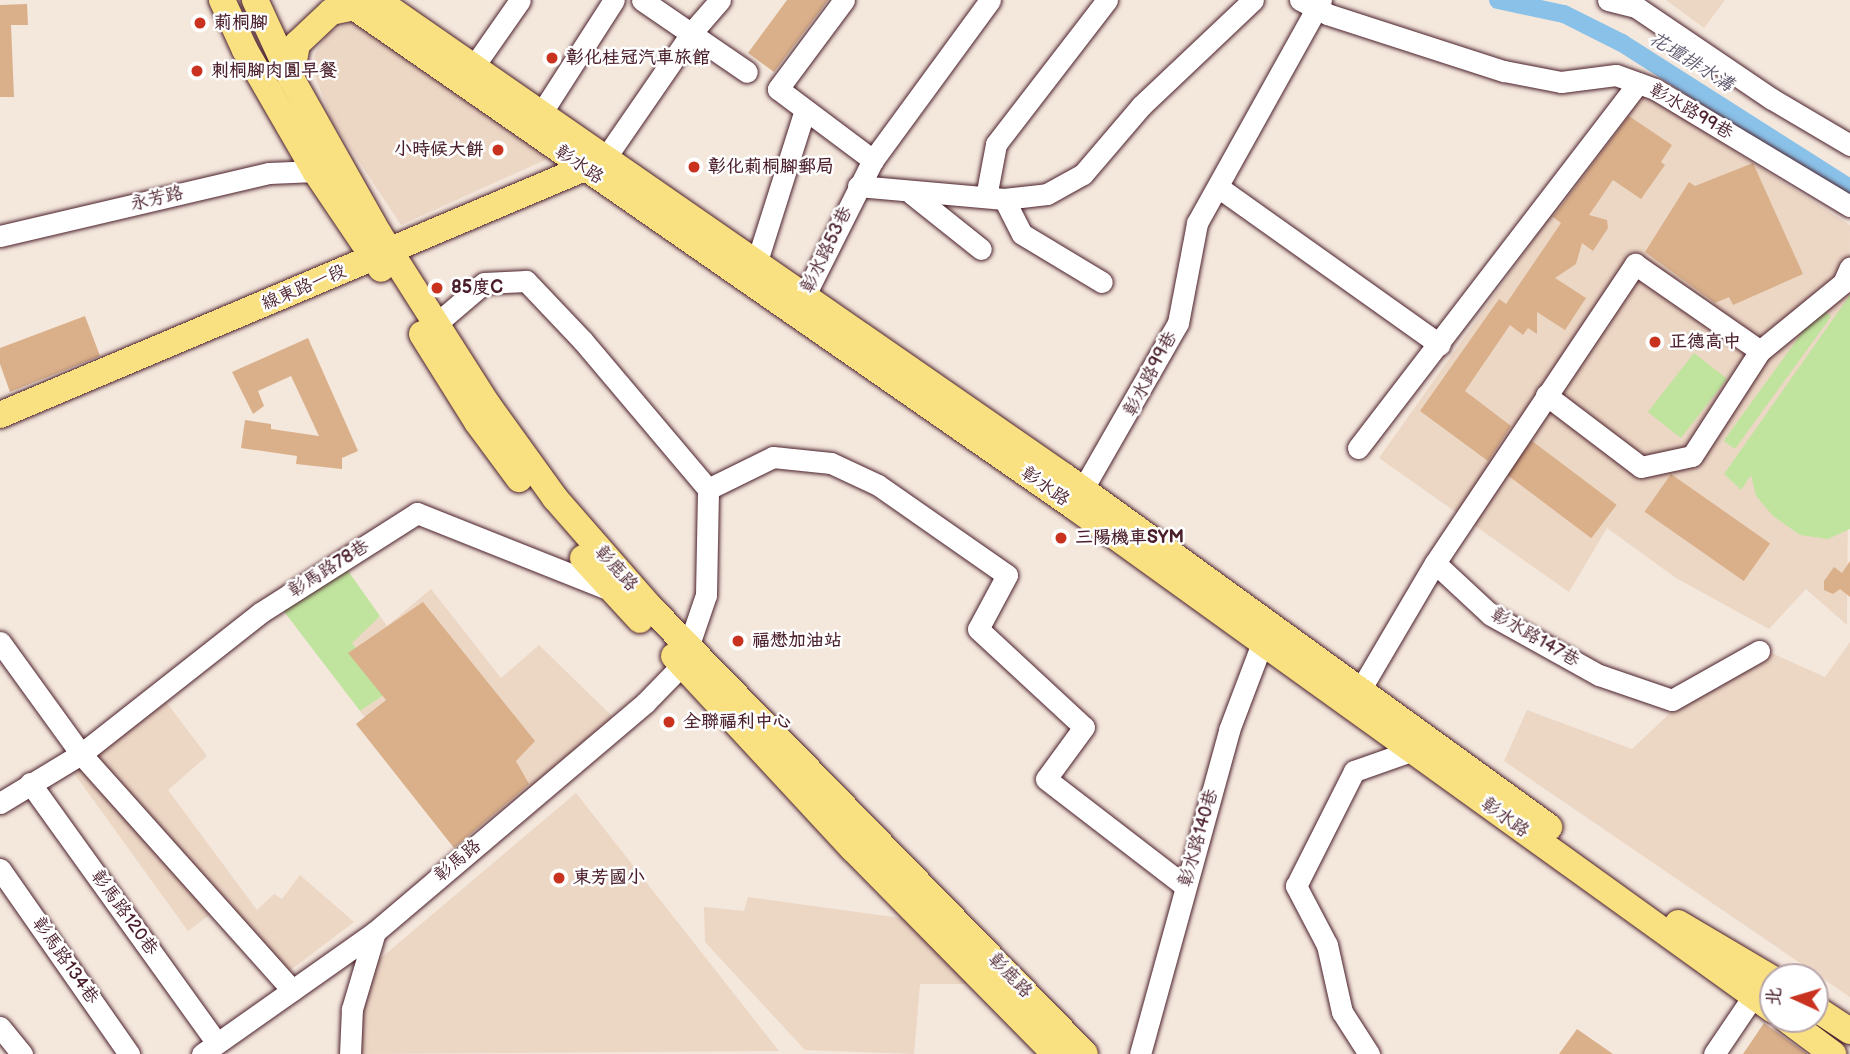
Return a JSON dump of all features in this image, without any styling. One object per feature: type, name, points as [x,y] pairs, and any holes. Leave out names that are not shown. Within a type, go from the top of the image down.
[{"type":"main road","name":"彰鹿路","points":[[222,0],[245,50],[315,171],[437,323],[555,498],[685,654],[942,924],[1055,1054]]},
{"type":"main road","name":"彰鹿路","points":[[255,0],[291,78],[382,254],[477,422],[608,589],[685,654]]},
{"type":"main road","points":[[291,78],[297,44],[331,12],[358,2]]},
{"type":"main road","name":"彰水路","points":[[358,2],[474,66],[542,111],[596,164],[757,261],[801,304]]},
{"type":"main road","name":"彰水路","points":[[358,2],[801,304],[1078,498],[1268,636],[1674,920],[1759,984]]},
{"type":"main road","name":"線東路一段","points":[[0,415],[596,164]]},
{"type":"main road","name":"彰水路","points":[[1355,697],[1411,751],[1759,984]]},
{"type":"main road","name":"彰鹿路","points":[[942,924],[1086,1054]]},
{"type":"main road","points":[[1829,1017],[1850,1031]]},
{"type":"main road","points":[[1805,1033],[1833,1054]]},
{"type":"street","points":[[474,66],[520,0]]},
{"type":"street","points":[[542,111],[614,0]]},
{"type":"street","points":[[642,0],[693,31],[747,72]]},
{"type":"street","points":[[596,164],[693,31],[720,0]]},
{"type":"street","points":[[844,0],[778,89],[873,160]]},
{"type":"street","name":"彰水路53巷","points":[[801,304],[873,160],[990,0]]},
{"type":"street","points":[[1102,282],[1022,234],[995,198],[996,144],[1107,0]]},
{"type":"street","points":[[858,186],[912,194],[995,198],[1047,194],[1083,174],[1141,106],[1254,0]]},
{"type":"street","points":[[1608,0],[1636,7],[1772,99],[1850,145]]},
{"type":"street","name":"彰水路99巷","points":[[1078,498],[1178,323],[1197,223],[1315,2],[1504,71],[1561,82],[1616,75],[1638,83],[1850,206]]},
{"type":"street","points":[[1358,447],[1440,345],[1638,83]]},
{"type":"street","points":[[757,261],[805,110]]},
{"type":"street","name":"永芳路","points":[[0,236],[269,173],[315,171]]},
{"type":"street","points":[[1218,187],[1440,345]]},
{"type":"street","points":[[912,194],[981,249]]},
{"type":"street","points":[[1355,697],[1435,563],[1635,264],[1760,351]]},
{"type":"street","points":[[1546,395],[1641,467],[1692,456],[1760,351],[1843,283],[1850,267]]},
{"type":"street","points":[[437,323],[484,284],[526,281],[583,341],[708,489],[706,595],[685,654]]},
{"type":"street","points":[[708,489],[773,457],[831,463],[878,485],[1007,575],[978,629],[1084,727],[1046,779],[1185,886]]},
{"type":"street","name":"彰馬路78巷","points":[[81,754],[260,613],[417,513],[608,589]]},
{"type":"street","name":"彰水路147巷","points":[[1435,563],[1491,615],[1599,675],[1672,699],[1759,651]]},
{"type":"street","name":"彰水路140巷","points":[[1140,1054],[1229,730],[1268,636]]},
{"type":"street","points":[[0,642],[81,754],[292,990]]},
{"type":"street","name":"彰馬路","points":[[207,1051],[375,932],[645,703],[685,654]]},
{"type":"street","points":[[1368,1054],[1342,1012],[1326,945],[1296,886],[1354,771],[1411,751]]},
{"type":"street","points":[[0,803],[30,782],[81,754]]},
{"type":"street","name":"彰馬路120巷","points":[[30,782],[207,1051]]},
{"type":"street","name":"彰馬路134巷","points":[[0,869],[129,1054]]},
{"type":"street","points":[[350,1054],[352,1009],[375,932]]},
{"type":"street","points":[[1714,1054],[1759,998]]},
{"type":"street","points":[[0,1027],[22,1054]]},
{"type":"shaded area","points":[[1666,0],[1725,0],[1704,28]]},
{"type":"shaded area","points":[[355,21],[546,152],[545,160],[401,225],[331,119],[313,70],[315,54],[327,33]]},
{"type":"shaded area","name":"正德高中","points":[[1639,90],[1850,225],[1847,625],[1806,589],[1769,629],[1676,578],[1607,528],[1569,592],[1379,458]]},
{"type":"shaded area","points":[[431,589],[501,678],[539,645],[616,720],[460,843],[360,711],[390,691],[351,642],[380,616],[387,626]]},
{"type":"shaded area","points":[[1850,642],[1850,997],[1829,983],[1829,963],[1800,963],[1504,761],[1527,710],[1632,749],[1684,700],[1767,651],[1825,677]]},
{"type":"shaded area","points":[[158,691],[207,756],[168,790],[257,910],[274,894],[282,899],[300,875],[354,922],[284,975],[212,913],[188,931],[63,758]]},
{"type":"shaded area","name":"東芳國小","points":[[576,793],[779,1051],[356,1054],[360,1006],[375,963]]},
{"type":"shaded area","points":[[748,897],[915,920],[975,984],[920,984],[914,1054],[805,1050],[705,942],[704,907],[744,911]]},
{"type":"green space","points":[[1850,295],[1850,529],[1828,539],[1800,535],[1773,516],[1756,496],[1751,475],[1741,490],[1724,474]]},
{"type":"green space","points":[[1820,308],[1831,316],[1735,449],[1724,441]]},
{"type":"green space","points":[[1694,353],[1727,379],[1681,438],[1648,412]]},
{"type":"green space","points":[[341,561],[380,616],[352,643],[390,691],[360,711],[279,605]]},
{"type":"building","points":[[787,0],[828,0],[774,72],[748,53]]},
{"type":"building","points":[[27,4],[28,25],[11,25],[14,97],[0,97],[0,5]]},
{"type":"building","points":[[1629,116],[1672,145],[1661,162],[1665,165],[1641,199],[1613,180],[1589,215],[1607,220],[1608,228],[1593,251],[1582,243],[1576,264],[1555,278],[1586,298],[1565,330],[1537,312],[1537,334],[1528,328],[1523,335],[1510,325],[1465,391],[1511,426],[1488,461],[1420,411],[1499,299],[1506,304],[1561,223],[1553,217]]},
{"type":"building","points":[[1753,163],[1803,274],[1733,305],[1729,297],[1715,303],[1645,252],[1689,182],[1695,186]]},
{"type":"building","points":[[85,316],[100,356],[10,392],[0,364],[0,348]]},
{"type":"building","points":[[308,338],[358,451],[342,458],[342,469],[296,464],[297,456],[241,448],[245,420],[271,424],[271,429],[319,436],[291,376],[258,391],[264,406],[253,414],[232,372]]},
{"type":"building","points":[[1532,441],[1617,505],[1591,538],[1507,475]]},
{"type":"building","points":[[1671,474],[1770,543],[1744,581],[1645,512]]},
{"type":"building","points":[[1850,561],[1850,597],[1840,589],[1833,594],[1824,590],[1824,581],[1834,567],[1842,573]]},
{"type":"building","points":[[423,602],[535,741],[516,761],[529,784],[454,848],[356,724],[386,700],[348,653]]},
{"type":"building","points":[[1577,1029],[1613,1054],[1559,1054]]},
{"type":"building","points":[[1759,1030],[1759,1033],[1778,1033],[1807,1054],[1743,1054]]},
{"type":"waterway","name":"花壇排水溝","points":[[1498,0],[1564,14],[1622,43],[1850,188]]},
{"type":"place","name":"莿桐腳","points":[[200,23]]},
{"type":"place","name":"彰化桂冠汽車旅館","points":[[552,58]]},
{"type":"place","name":"刺桐腳肉圓早餐","points":[[197,71]]},
{"type":"place","name":"小時候大餅","points":[[498,150]]},
{"type":"place","name":"彰化莿桐腳郵局","points":[[694,167]]},
{"type":"place","name":"85度C","points":[[437,288]]},
{"type":"place","name":"正德高中","points":[[1655,342]]},
{"type":"place","name":"三陽機車SYM","points":[[1061,538]]},
{"type":"place","name":"福懋加油站","points":[[738,641]]},
{"type":"place","name":"全聯福利中心","points":[[669,722]]},
{"type":"place","name":"東芳國小","points":[[559,878]]}]
